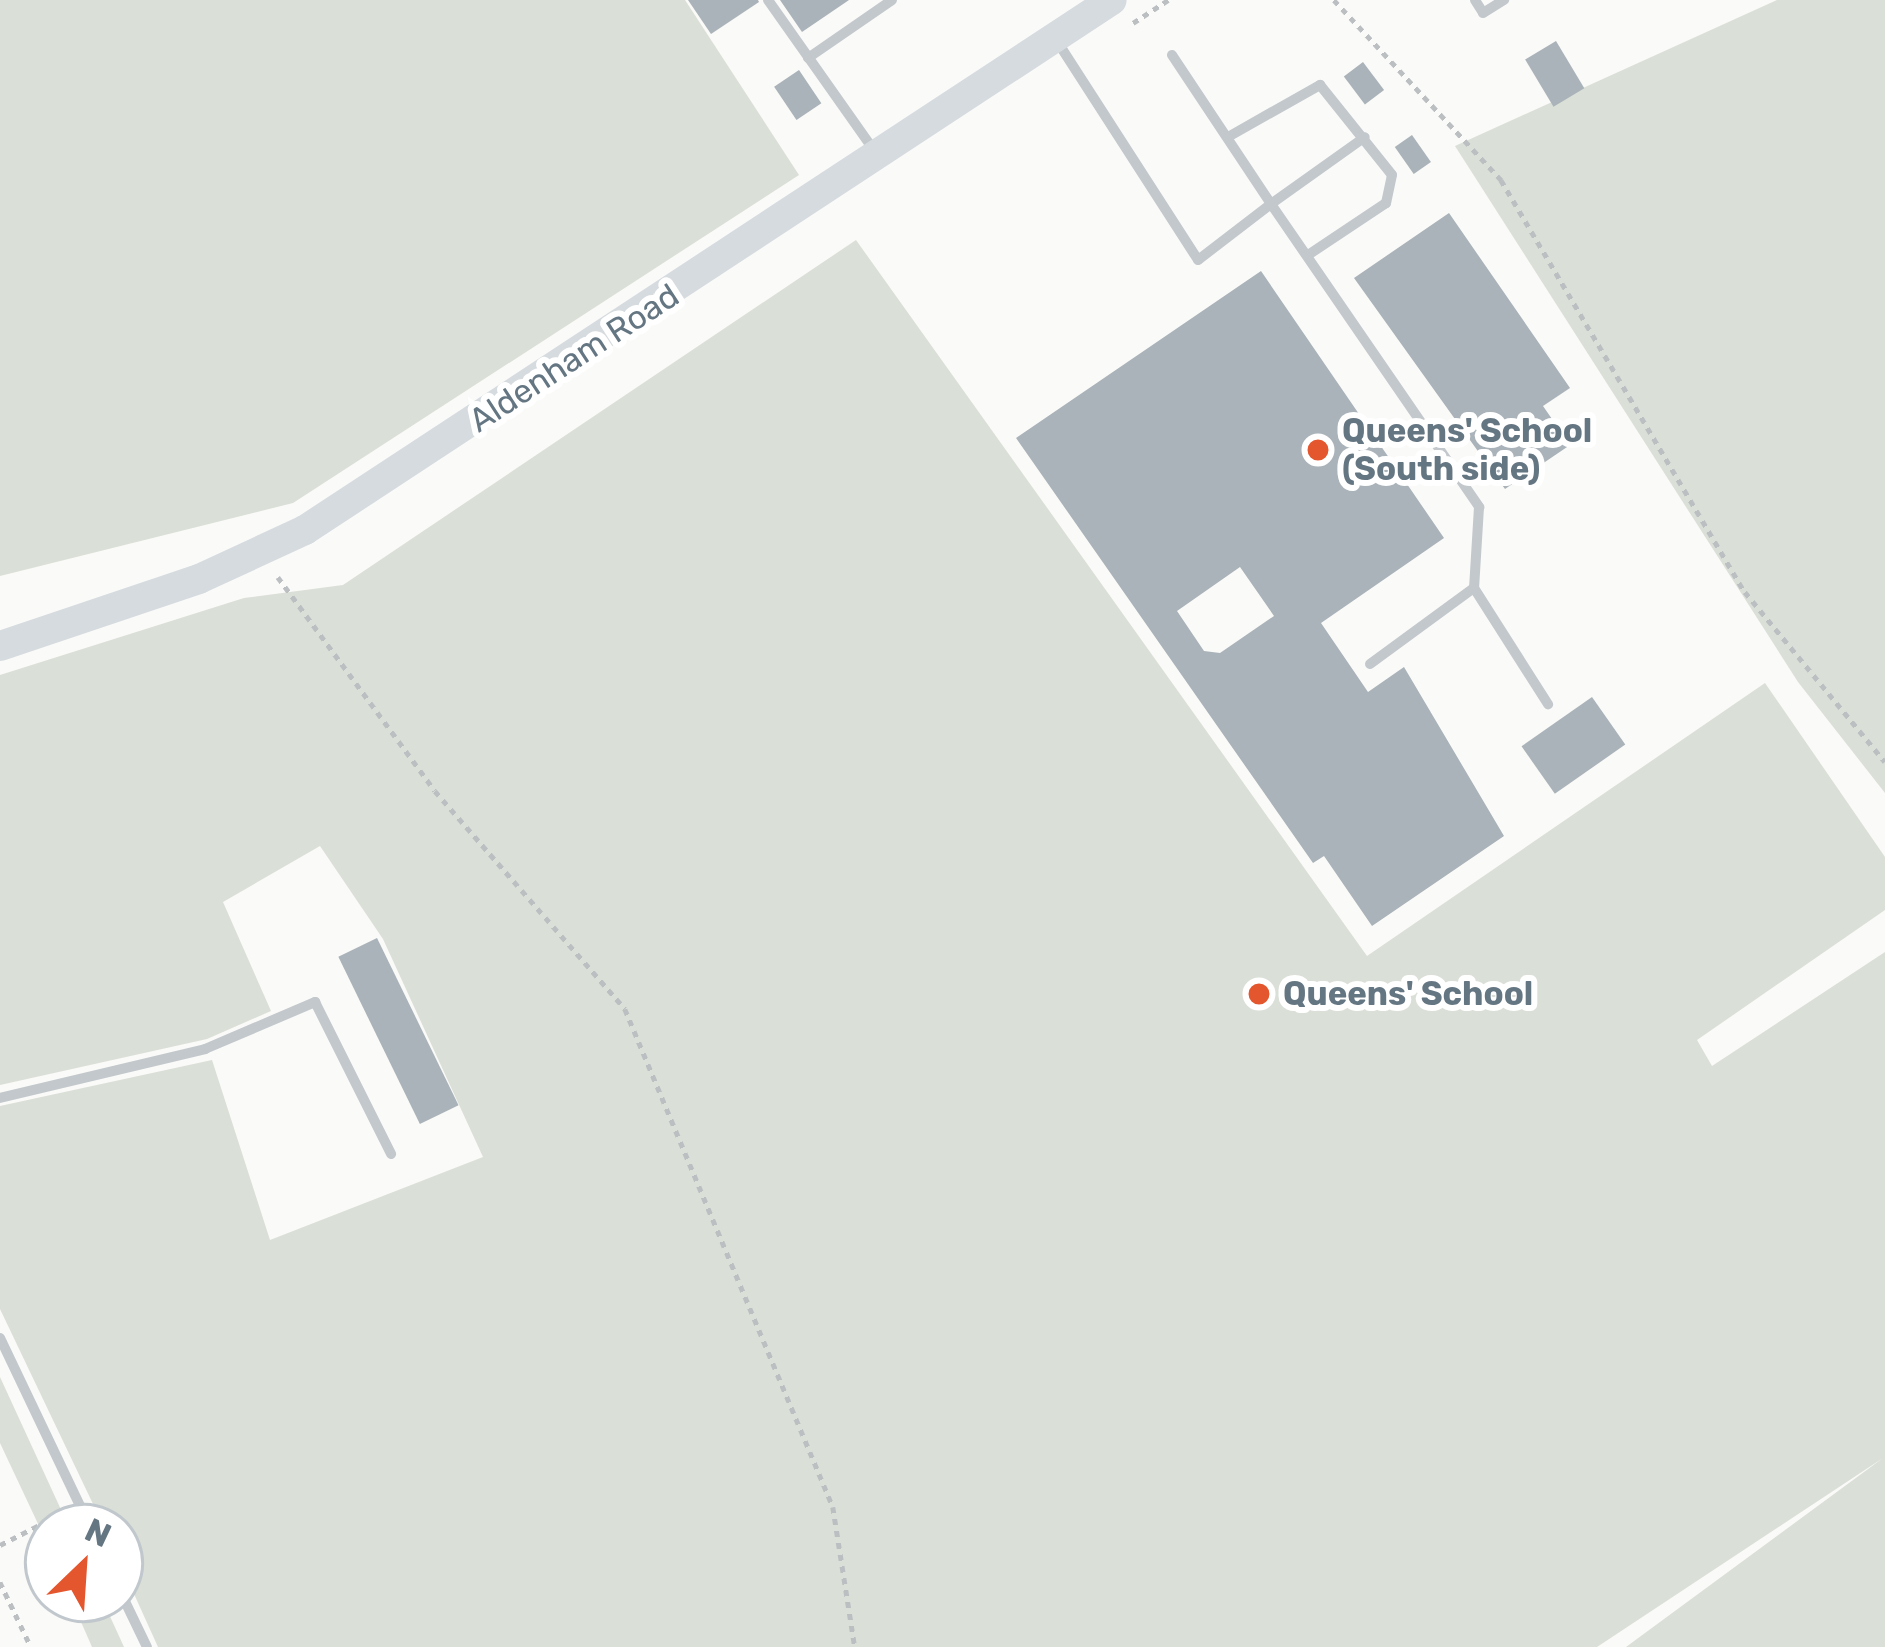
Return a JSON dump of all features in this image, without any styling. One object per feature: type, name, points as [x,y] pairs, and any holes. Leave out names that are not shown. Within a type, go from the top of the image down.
[{"type":"main road","name":"Aldenham Road","points":[[0,646],[260,554],[1112,0]]},
{"type":"lane","points":[[768,0],[878,156]]},
{"type":"lane","points":[[808,58],[892,0]]},
{"type":"lane","points":[[1475,0],[1483,13],[1504,0]]},
{"type":"lane","points":[[1054,36],[1198,260],[1365,137]]},
{"type":"lane","points":[[1172,56],[1479,507],[1474,588],[1548,704]]},
{"type":"lane","points":[[1228,137],[1321,85],[1392,176],[1390,194],[1308,255]]},
{"type":"lane","points":[[1370,664],[1474,588]]},
{"type":"lane","points":[[0,1098],[205,1049],[315,1002],[391,1154]]},
{"type":"lane","points":[[0,1338],[79,1503]]},
{"type":"path","points":[[1334,0],[1501,180],[1745,592],[1885,762]]},
{"type":"path","points":[[260,554],[435,791],[625,1009],[833,1507],[855,1647]]},
{"type":"path","points":[[0,1582],[31,1647]]},
{"type":"shaded area","points":[[0,0],[685,0],[799,175],[293,503],[0,576]]},
{"type":"shaded area","points":[[1777,0],[1885,0],[1885,793],[1798,682],[1455,146]]},
{"type":"shaded area","name":"Queens' School","points":[[856,240],[1367,956],[1765,683],[1885,857],[1885,910],[1697,1040],[1712,1066],[1885,952],[1885,1647],[1626,1647],[1883,1458],[1597,1647],[158,1647],[144,1616],[144,1503],[93,1503],[0,1309],[0,1106],[212,1060],[270,1240],[483,1157],[383,939],[320,846],[223,902],[271,1011],[207,1039],[0,1085],[0,675],[244,598],[343,585]]},
{"type":"shaded area","points":[[0,1377],[58,1503],[28,1503],[0,1443]]},
{"type":"shaded area","points":[[82,1623],[113,1623],[124,1647],[92,1647]]},
{"type":"building","points":[[688,0],[758,0],[759,2],[711,34]]},
{"type":"building","points":[[780,0],[849,0],[802,32]]},
{"type":"building","points":[[1556,41],[1584,88],[1553,107],[1525,60]]},
{"type":"building","points":[[1363,62],[1384,90],[1365,104],[1344,76]]},
{"type":"building","points":[[799,70],[821,103],[796,120],[774,87]]},
{"type":"building","points":[[1412,135],[1431,162],[1414,174],[1395,147]]},
{"type":"building","points":[[1449,213],[1570,388],[1543,406],[1570,445],[1505,489],[1354,278]]},
{"type":"building","points":[[1261,271],[1444,538],[1321,623],[1368,692],[1404,667],[1504,836],[1372,926],[1324,856],[1313,863],[1016,438]],"holes":[[[1240,567],[1274,616],[1220,653],[1204,651],[1177,611]]]},
{"type":"building","points":[[1592,697],[1625,745],[1555,794],[1522,746]]},
{"type":"building","points":[[377,938],[459,1105],[420,1124],[338,957]]},
{"type":"place","name":"Queens' School (South side)","points":[[1318,450]]},
{"type":"place","name":"Queens' School","points":[[1259,994]]}]
